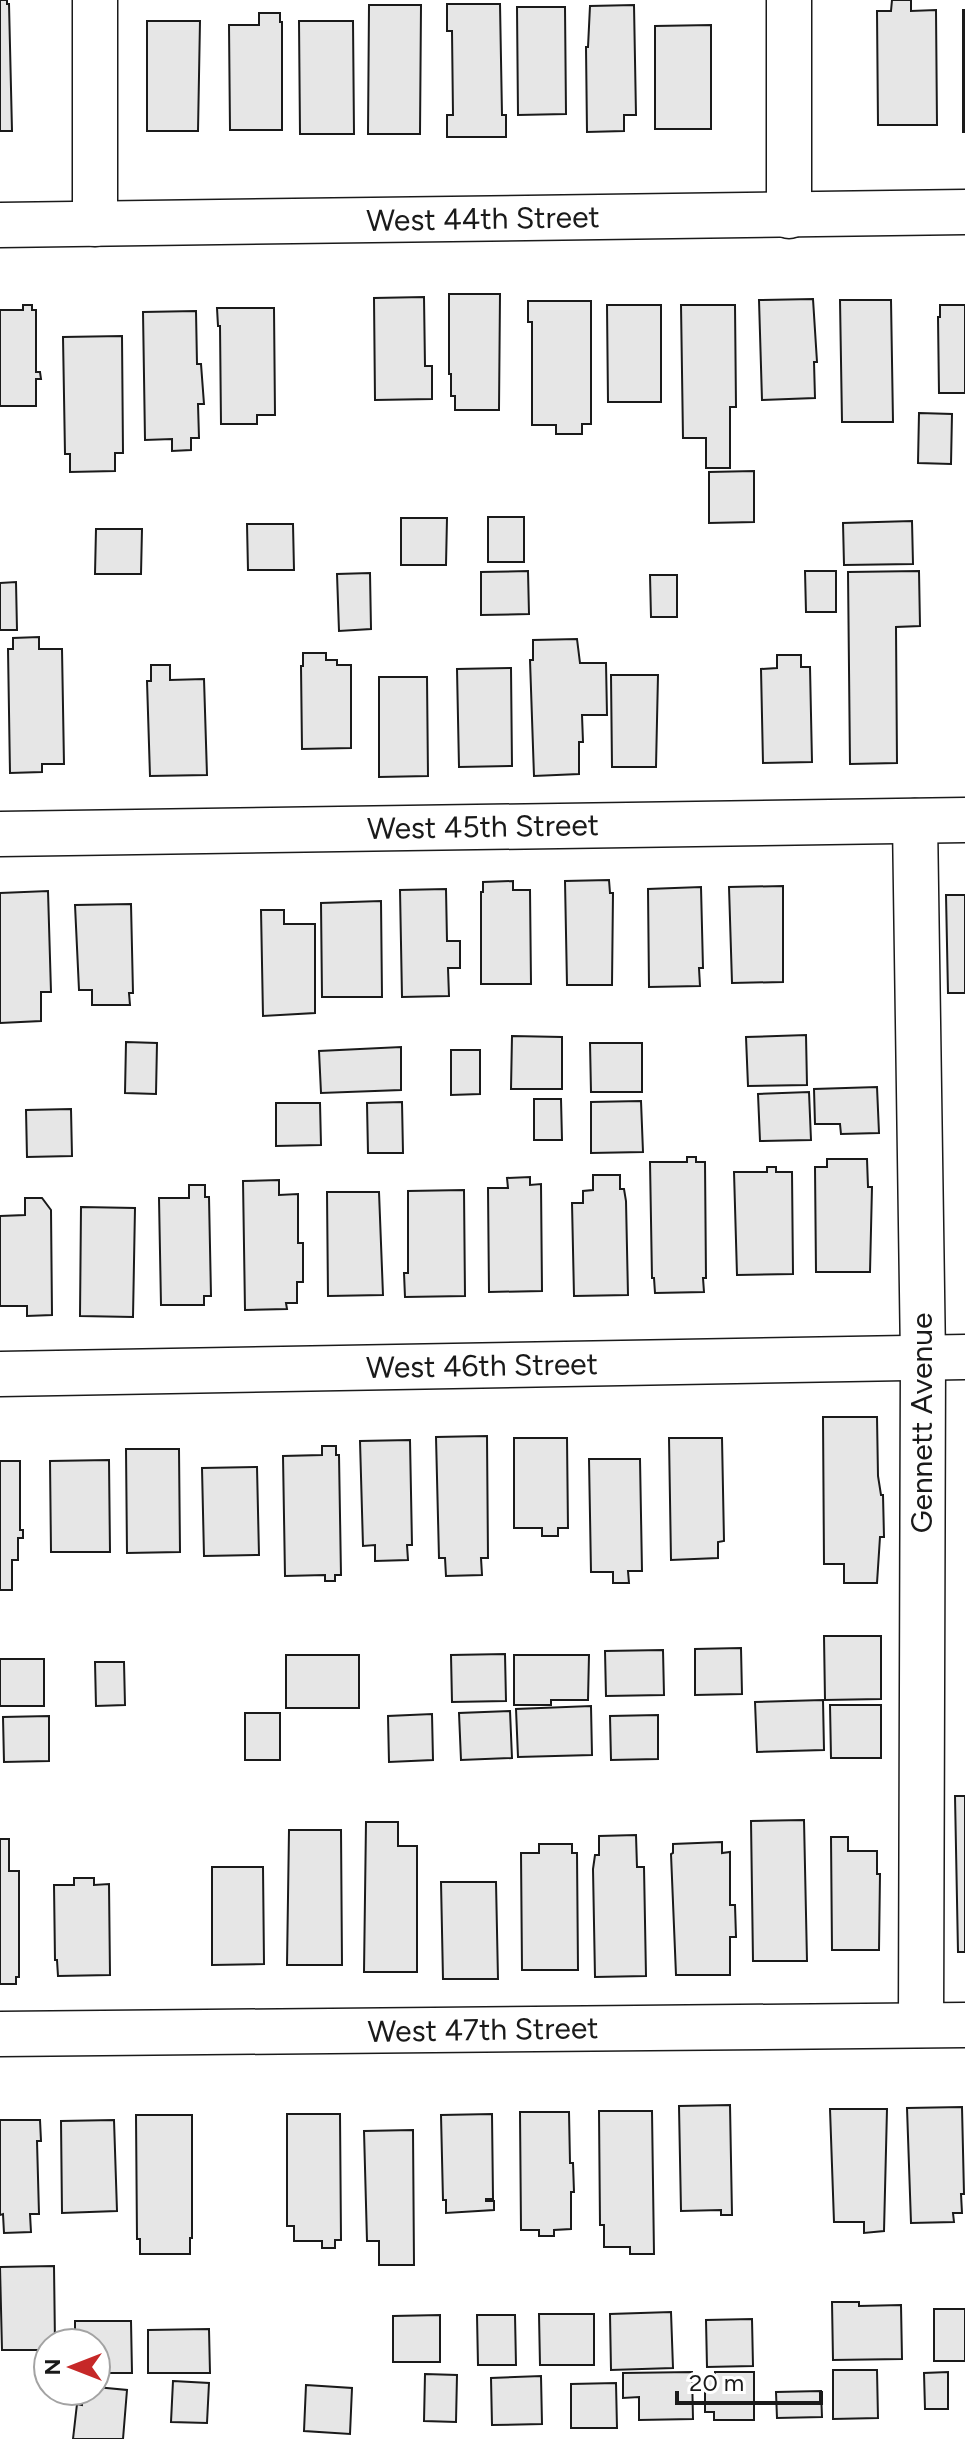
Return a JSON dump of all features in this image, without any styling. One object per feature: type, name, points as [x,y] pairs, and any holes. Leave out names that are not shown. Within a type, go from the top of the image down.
[{"type":"street","points":[[95,0],[95,224]]},
{"type":"street","points":[[789,0],[789,216]]},
{"type":"street","name":"West 44th Street","points":[[0,225],[965,212]]},
{"type":"street","name":"West 45th Street","points":[[0,834],[965,820]]},
{"type":"street","name":"Gennett Avenue","points":[[915,821],[944,1358],[921,2025]]},
{"type":"street","name":"West 46th Street","points":[[0,1374],[944,1358]]},
{"type":"street","name":"West 47th Street","points":[[0,2034],[965,2025]]},
{"type":"building","points":[[0,0],[7,0],[9,4],[12,131],[0,131]]},
{"type":"building","points":[[892,0],[911,0],[911,11],[936,10],[937,125],[878,125],[877,11],[891,11]]},
{"type":"building","points":[[447,4],[500,4],[502,115],[506,115],[506,137],[447,137],[447,115],[453,115],[452,31],[447,31]]},
{"type":"building","points":[[369,5],[421,5],[420,134],[368,134]]},
{"type":"building","points":[[634,5],[636,115],[624,115],[624,131],[587,132],[586,47],[590,6]]},
{"type":"building","points":[[517,7],[565,7],[566,114],[518,115]]},
{"type":"building","points":[[965,10],[965,132],[963,132]]},
{"type":"building","points":[[259,13],[280,13],[282,22],[282,130],[230,130],[229,25],[259,25]]},
{"type":"building","points":[[147,21],[200,21],[198,131],[147,131]]},
{"type":"building","points":[[299,21],[353,21],[354,134],[300,134]]},
{"type":"building","points":[[711,25],[711,129],[655,129],[655,26]]},
{"type":"building","points":[[449,294],[500,294],[499,410],[455,410],[449,374]]},
{"type":"building","points":[[424,297],[425,366],[432,366],[432,399],[375,400],[374,298]]},
{"type":"building","points":[[813,299],[817,362],[814,362],[815,398],[762,400],[759,300]]},
{"type":"building","points":[[840,300],[891,300],[893,422],[842,422]]},
{"type":"building","points":[[528,301],[591,301],[591,424],[582,424],[582,434],[556,434],[556,425],[532,425],[532,322],[528,322]]},
{"type":"building","points":[[23,305],[32,305],[32,310],[36,310],[36,372],[40,372],[41,379],[36,379],[36,406],[0,406],[0,310],[23,310]]},
{"type":"building","points":[[607,305],[661,305],[661,402],[608,402]]},
{"type":"building","points":[[681,305],[735,305],[736,407],[730,407],[730,468],[706,468],[706,438],[683,438]]},
{"type":"building","points":[[940,305],[965,305],[965,393],[939,393]]},
{"type":"building","points":[[217,308],[274,308],[275,415],[257,415],[257,424],[221,424]]},
{"type":"building","points":[[196,311],[197,364],[201,364],[204,404],[198,404],[199,438],[191,438],[191,450],[172,451],[172,439],[145,440],[143,312]]},
{"type":"building","points":[[122,336],[123,453],[115,453],[115,471],[70,472],[70,454],[65,454],[63,337]]},
{"type":"building","points":[[919,413],[952,414],[951,464],[918,463]]},
{"type":"building","points":[[754,471],[754,522],[709,523],[709,472]]},
{"type":"building","points":[[488,517],[524,517],[524,562],[488,562]]},
{"type":"building","points":[[401,518],[447,518],[446,565],[401,565]]},
{"type":"building","points":[[912,521],[913,564],[844,565],[843,523]]},
{"type":"building","points":[[247,524],[293,524],[294,570],[248,570]]},
{"type":"building","points":[[96,529],[142,529],[141,574],[95,574]]},
{"type":"building","points":[[528,571],[529,614],[481,615],[481,572]]},
{"type":"building","points":[[805,571],[836,571],[836,612],[806,612]]},
{"type":"building","points":[[919,571],[920,626],[896,627],[897,763],[850,764],[848,572]]},
{"type":"building","points":[[370,573],[371,629],[339,631],[337,574]]},
{"type":"building","points":[[650,575],[677,575],[677,617],[651,617]]},
{"type":"building","points":[[16,582],[17,630],[0,630],[0,583]]},
{"type":"building","points":[[39,637],[39,649],[62,649],[64,764],[42,764],[42,772],[10,773],[8,649],[13,649],[13,638]]},
{"type":"building","points":[[577,639],[580,663],[606,663],[607,715],[582,715],[579,774],[534,776],[530,660],[533,660],[533,640]]},
{"type":"building","points":[[303,653],[326,653],[326,660],[337,660],[337,665],[351,665],[351,748],[302,749]]},
{"type":"building","points":[[777,655],[801,655],[801,667],[810,667],[812,762],[763,763],[761,669],[777,668]]},
{"type":"building","points":[[151,665],[170,665],[170,680],[204,679],[207,775],[150,776],[147,681],[151,681]]},
{"type":"building","points":[[511,668],[512,766],[459,767],[457,669]]},
{"type":"building","points":[[611,675],[658,675],[656,767],[612,767]]},
{"type":"building","points":[[379,677],[427,677],[428,776],[379,777]]},
{"type":"building","points":[[609,880],[610,893],[613,893],[612,985],[567,985],[565,881]]},
{"type":"building","points":[[513,881],[513,890],[530,890],[531,984],[481,984],[483,882]]},
{"type":"building","points":[[783,886],[783,982],[732,983],[729,887]]},
{"type":"building","points":[[701,887],[703,968],[699,968],[700,986],[649,987],[648,889]]},
{"type":"building","points":[[446,889],[447,941],[460,941],[460,968],[448,968],[449,996],[402,997],[400,890]]},
{"type":"building","points":[[48,891],[51,992],[41,992],[41,1021],[0,1023],[0,893]]},
{"type":"building","points":[[946,895],[965,895],[965,993],[948,993]]},
{"type":"building","points":[[381,901],[382,997],[322,997],[321,903]]},
{"type":"building","points":[[131,904],[133,993],[129,993],[130,1005],[92,1005],[92,990],[79,990],[75,905]]},
{"type":"building","points":[[261,910],[284,910],[284,924],[315,924],[315,1013],[263,1016]]},
{"type":"building","points":[[806,1035],[807,1085],[748,1086],[746,1037]]},
{"type":"building","points":[[512,1036],[562,1037],[562,1089],[511,1089]]},
{"type":"building","points":[[126,1042],[157,1043],[156,1094],[125,1093]]},
{"type":"building","points":[[590,1043],[642,1043],[642,1092],[591,1092]]},
{"type":"building","points":[[401,1047],[401,1090],[321,1093],[319,1051]]},
{"type":"building","points":[[451,1050],[480,1050],[480,1094],[451,1095]]},
{"type":"building","points":[[877,1087],[879,1133],[841,1134],[840,1124],[815,1124],[814,1089]]},
{"type":"building","points":[[809,1092],[811,1140],[760,1141],[758,1094]]},
{"type":"building","points":[[534,1099],[561,1099],[562,1140],[534,1140]]},
{"type":"building","points":[[641,1101],[643,1152],[591,1153],[591,1102]]},
{"type":"building","points":[[402,1102],[403,1153],[368,1153],[367,1103]]},
{"type":"building","points":[[276,1103],[320,1103],[321,1145],[276,1146]]},
{"type":"building","points":[[71,1109],[72,1156],[27,1157],[26,1110]]},
{"type":"building","points":[[687,1157],[696,1157],[696,1162],[705,1162],[704,1292],[655,1293],[652,1278],[650,1162],[687,1162]]},
{"type":"building","points":[[827,1159],[867,1159],[868,1187],[872,1187],[870,1272],[816,1272],[815,1167],[827,1167]]},
{"type":"building","points":[[767,1167],[776,1167],[776,1172],[792,1172],[793,1274],[737,1275],[734,1172],[767,1172]]},
{"type":"building","points":[[593,1175],[620,1175],[620,1189],[624,1189],[626,1201],[628,1295],[574,1296],[572,1203],[583,1203],[583,1191],[593,1190]]},
{"type":"building","points":[[530,1177],[530,1185],[541,1184],[542,1291],[489,1292],[488,1188],[508,1188],[507,1178]]},
{"type":"building","points":[[279,1180],[279,1195],[298,1194],[298,1243],[303,1243],[303,1282],[297,1282],[297,1303],[286,1303],[287,1309],[245,1310],[243,1181]]},
{"type":"building","points":[[189,1185],[205,1185],[205,1197],[209,1197],[211,1296],[204,1296],[204,1305],[161,1305],[159,1198],[189,1198]]},
{"type":"building","points":[[464,1190],[465,1296],[405,1297],[408,1191]]},
{"type":"building","points":[[327,1192],[379,1192],[383,1295],[328,1296]]},
{"type":"building","points":[[25,1198],[42,1198],[51,1210],[52,1315],[27,1316],[27,1306],[0,1306],[0,1216],[25,1215]]},
{"type":"building","points":[[81,1207],[135,1208],[133,1317],[80,1316]]},
{"type":"building","points":[[823,1417],[877,1417],[878,1476],[883,1495],[884,1537],[880,1537],[877,1583],[844,1583],[844,1564],[824,1564]]},
{"type":"building","points":[[487,1436],[488,1558],[481,1558],[482,1575],[446,1576],[445,1558],[439,1558],[436,1437]]},
{"type":"building","points":[[514,1438],[567,1438],[568,1528],[558,1528],[558,1536],[542,1536],[542,1528],[514,1528]]},
{"type":"building","points":[[669,1438],[722,1438],[724,1541],[718,1542],[718,1558],[671,1560]]},
{"type":"building","points":[[410,1440],[412,1545],[407,1545],[408,1560],[375,1561],[375,1545],[363,1546],[360,1441]]},
{"type":"building","points":[[322,1446],[336,1446],[336,1455],[339,1455],[341,1575],[335,1575],[335,1581],[325,1581],[325,1575],[285,1576],[283,1456],[322,1455]]},
{"type":"building","points":[[126,1449],[179,1449],[180,1552],[127,1553]]},
{"type":"building","points":[[589,1459],[640,1459],[642,1571],[628,1571],[629,1583],[613,1583],[613,1572],[591,1572]]},
{"type":"building","points":[[109,1460],[110,1552],[51,1552],[50,1461]]},
{"type":"building","points":[[0,1461],[20,1461],[20,1530],[23,1530],[23,1538],[18,1538],[18,1560],[12,1560],[12,1590],[0,1590]]},
{"type":"building","points":[[257,1467],[259,1555],[204,1556],[202,1468]]},
{"type":"building","points":[[824,1636],[881,1636],[881,1699],[825,1700]]},
{"type":"building","points":[[741,1648],[742,1694],[695,1695],[695,1649]]},
{"type":"building","points":[[663,1650],[664,1695],[606,1696],[605,1651]]},
{"type":"building","points":[[505,1654],[506,1701],[452,1702],[451,1655]]},
{"type":"building","points":[[286,1655],[359,1655],[359,1708],[286,1708]]},
{"type":"building","points":[[514,1655],[589,1655],[588,1700],[551,1700],[551,1705],[514,1705]]},
{"type":"building","points":[[0,1659],[44,1659],[44,1706],[0,1706]]},
{"type":"building","points":[[95,1662],[124,1662],[125,1705],[96,1706]]},
{"type":"building","points":[[823,1700],[824,1750],[757,1752],[755,1702]]},
{"type":"building","points":[[830,1705],[881,1705],[881,1758],[831,1758]]},
{"type":"building","points":[[591,1706],[592,1755],[518,1757],[516,1709]]},
{"type":"building","points":[[510,1711],[512,1758],[461,1760],[459,1713]]},
{"type":"building","points":[[245,1713],[280,1713],[280,1760],[245,1760]]},
{"type":"building","points":[[432,1714],[433,1760],[389,1762],[388,1716]]},
{"type":"building","points":[[658,1715],[658,1759],[611,1760],[610,1716]]},
{"type":"building","points":[[49,1716],[49,1761],[4,1762],[3,1717]]},
{"type":"building","points":[[955,1796],[965,1796],[965,1952],[958,1952]]},
{"type":"building","points":[[804,1820],[807,1961],[753,1961],[751,1821]]},
{"type":"building","points":[[366,1822],[398,1822],[398,1846],[417,1846],[417,1972],[364,1972]]},
{"type":"building","points":[[289,1830],[341,1830],[342,1965],[287,1965]]},
{"type":"building","points":[[636,1835],[637,1867],[644,1867],[646,1976],[595,1977],[593,1869],[595,1855],[599,1855],[599,1836]]},
{"type":"building","points":[[831,1837],[848,1837],[848,1851],[877,1851],[877,1874],[880,1874],[879,1950],[832,1950]]},
{"type":"building","points":[[0,1839],[9,1839],[9,1871],[19,1871],[19,1977],[16,1977],[16,1984],[0,1984]]},
{"type":"building","points":[[722,1842],[722,1853],[730,1852],[730,1905],[735,1905],[736,1937],[730,1937],[730,1975],[676,1975],[673,1844]]},
{"type":"building","points":[[539,1844],[572,1844],[572,1853],[577,1853],[578,1970],[522,1970],[521,1853],[539,1853]]},
{"type":"building","points":[[212,1867],[263,1867],[264,1964],[212,1965]]},
{"type":"building","points":[[74,1878],[94,1878],[94,1885],[109,1884],[110,1975],[58,1976],[54,1885],[74,1885]]},
{"type":"building","points":[[441,1882],[496,1882],[498,1979],[443,1979]]},
{"type":"building","points":[[730,2105],[732,2215],[721,2215],[721,2210],[681,2211],[679,2106]]},
{"type":"building","points":[[962,2107],[962,2213],[953,2213],[954,2222],[911,2223],[907,2108]]},
{"type":"building","points":[[830,2109],[887,2109],[884,2231],[864,2233],[864,2222],[834,2222]]},
{"type":"building","points":[[599,2111],[652,2111],[654,2254],[630,2254],[630,2247],[604,2247],[604,2225],[600,2225]]},
{"type":"building","points":[[520,2112],[569,2112],[574,2192],[571,2192],[571,2229],[554,2230],[554,2236],[539,2236],[539,2230],[521,2230]]},
{"type":"building","points":[[287,2114],[340,2114],[341,2240],[335,2240],[335,2248],[322,2248],[322,2241],[294,2241],[294,2226],[287,2226]]},
{"type":"building","points":[[492,2114],[493,2199],[486,2201],[494,2201],[494,2210],[446,2213],[441,2115]]},
{"type":"building","points":[[136,2115],[192,2115],[190,2254],[140,2254],[140,2239],[137,2239]]},
{"type":"building","points":[[0,2120],[40,2120],[41,2141],[37,2141],[39,2214],[30,2214],[31,2232],[4,2233],[3,2214],[0,2215]]},
{"type":"building","points":[[114,2120],[117,2211],[62,2213],[61,2121]]},
{"type":"building","points":[[413,2130],[414,2265],[379,2265],[379,2241],[367,2241],[364,2131]]},
{"type":"building","points":[[54,2266],[55,2327],[32,2327],[32,2350],[2,2350],[0,2267]]},
{"type":"building","points":[[832,2302],[859,2302],[859,2306],[901,2305],[902,2359],[833,2360]]},
{"type":"building","points":[[934,2309],[965,2309],[965,2361],[934,2361]]},
{"type":"building","points":[[671,2312],[673,2368],[611,2370],[610,2314]]},
{"type":"building","points":[[539,2314],[594,2314],[594,2365],[540,2365]]},
{"type":"building","points":[[440,2315],[440,2362],[393,2362],[393,2316]]},
{"type":"building","points":[[477,2315],[515,2315],[516,2365],[478,2365]]},
{"type":"building","points":[[752,2319],[753,2366],[707,2367],[706,2320]]},
{"type":"building","points":[[75,2321],[131,2321],[132,2373],[112,2373],[112,2327],[75,2327]]},
{"type":"building","points":[[209,2329],[210,2373],[148,2373],[148,2330]]},
{"type":"building","points":[[833,2370],[877,2370],[878,2418],[833,2419]]},
{"type":"building","points":[[692,2372],[693,2419],[639,2420],[639,2397],[623,2398],[623,2373]]},
{"type":"building","points":[[715,2372],[754,2372],[754,2420],[714,2420],[714,2412],[705,2412],[705,2378],[715,2378]]},
{"type":"building","points":[[948,2372],[948,2409],[925,2409],[924,2373]]},
{"type":"building","points":[[425,2374],[457,2375],[456,2422],[424,2421]]},
{"type":"building","points":[[541,2376],[542,2424],[492,2425],[491,2378]]},
{"type":"building","points":[[173,2381],[209,2383],[207,2423],[171,2422]]},
{"type":"building","points":[[616,2383],[617,2428],[571,2428],[571,2384]]},
{"type":"building","points":[[306,2385],[352,2388],[350,2434],[304,2431]]},
{"type":"building","points":[[112,2389],[127,2390],[123,2439],[73,2439],[77,2407],[112,2407]]},
{"type":"building","points":[[821,2391],[822,2417],[777,2418],[776,2392]]}]
